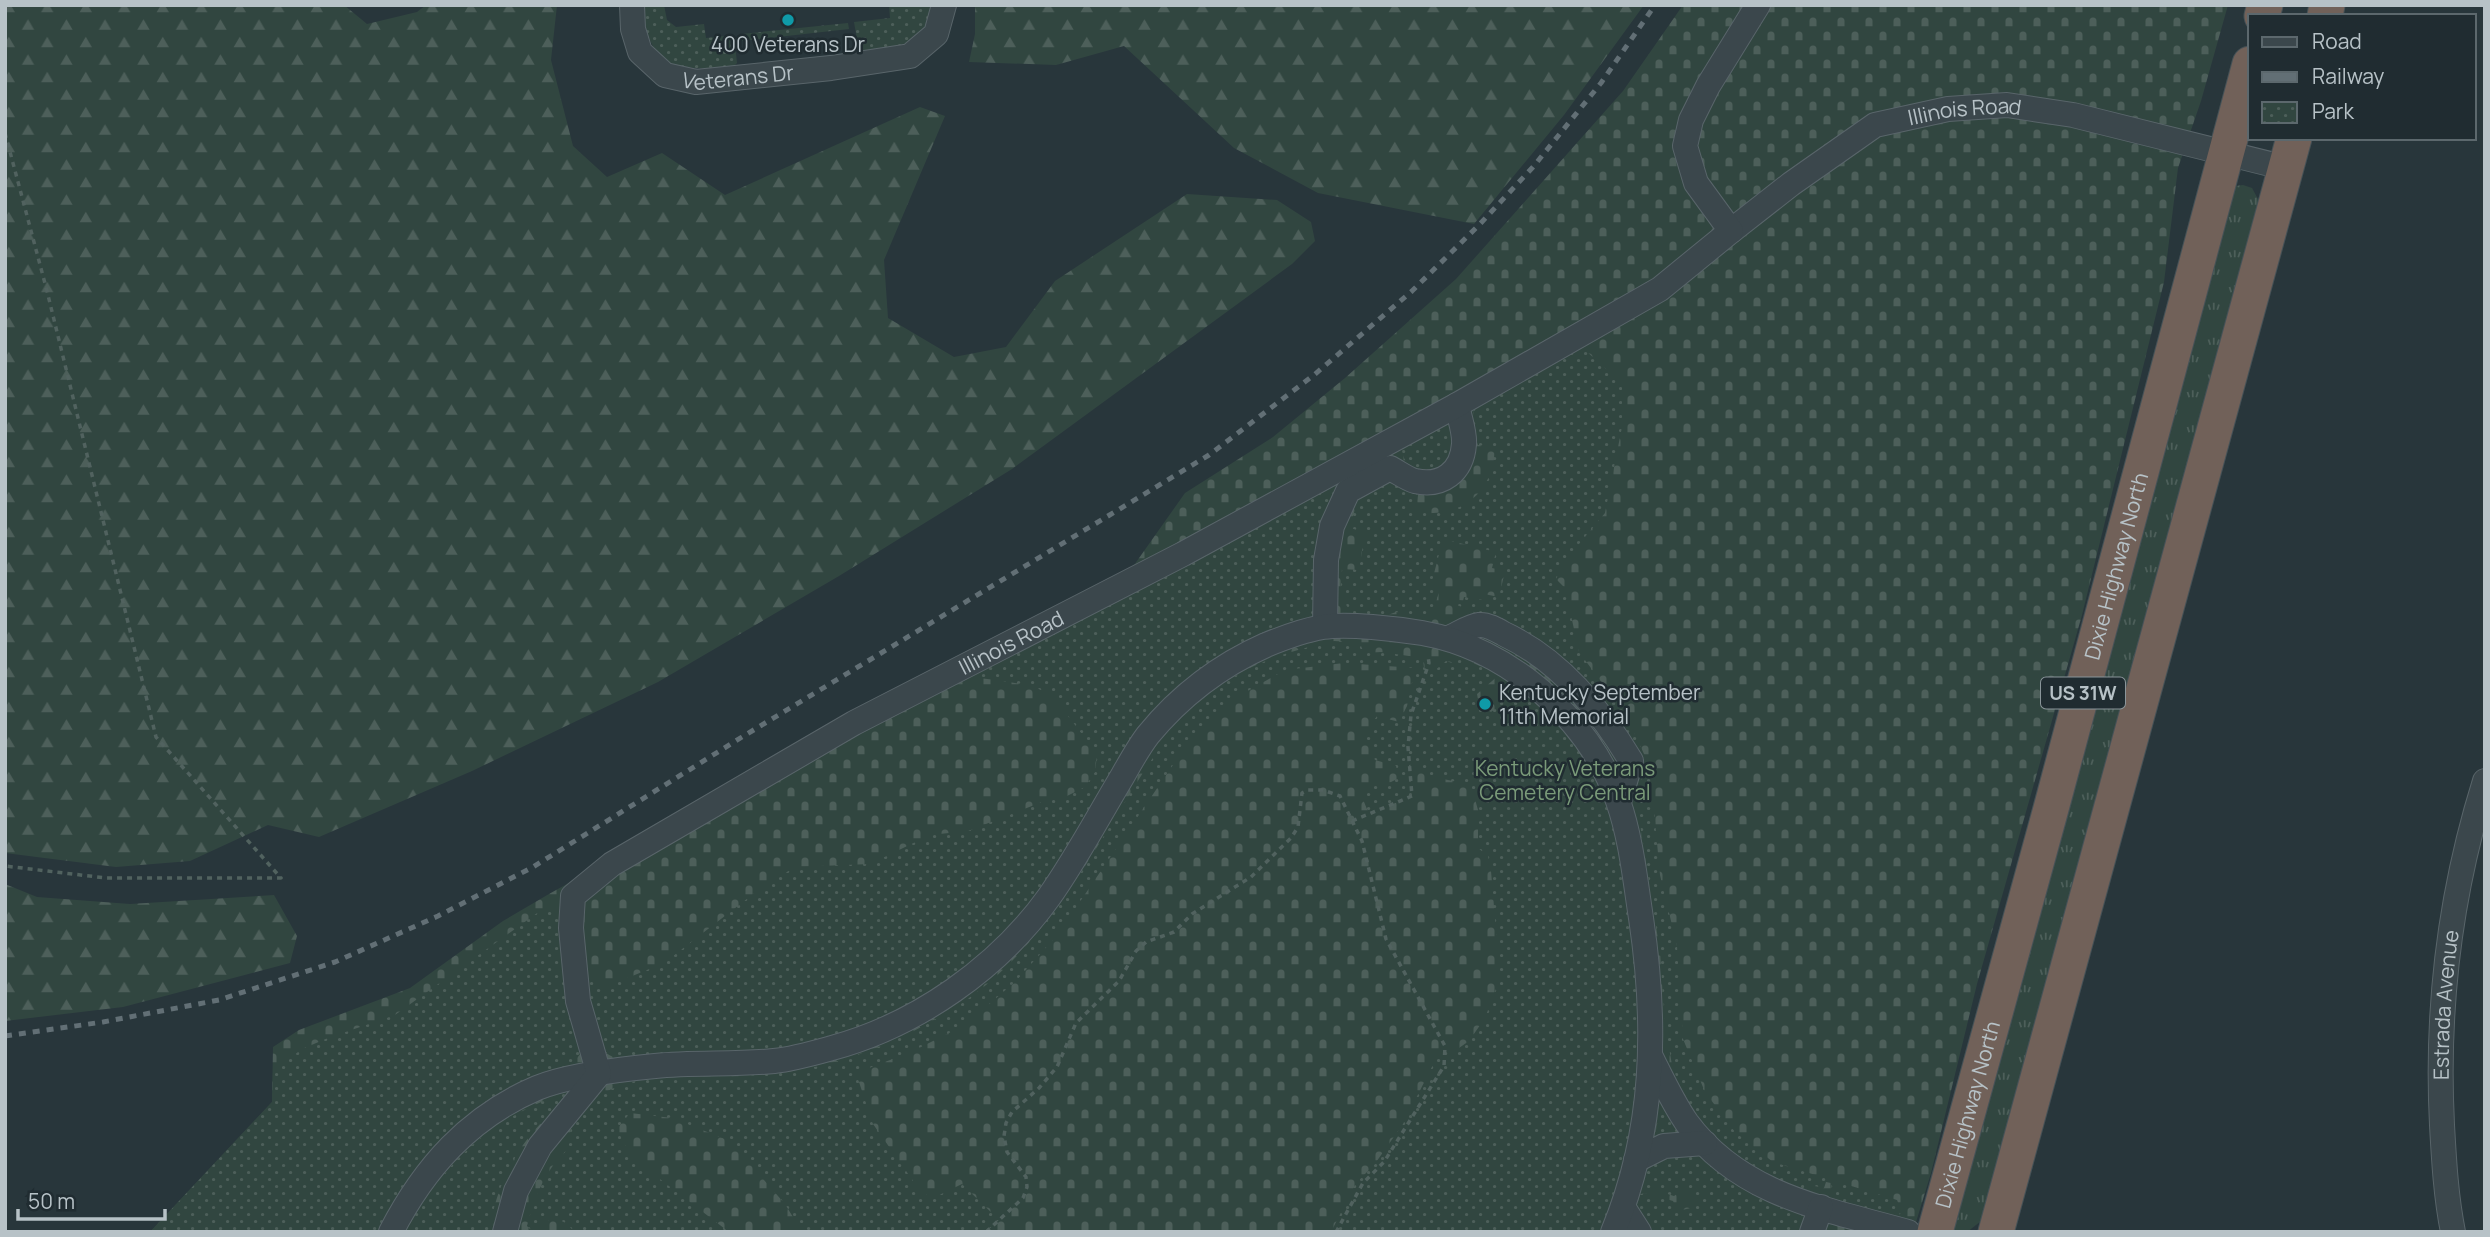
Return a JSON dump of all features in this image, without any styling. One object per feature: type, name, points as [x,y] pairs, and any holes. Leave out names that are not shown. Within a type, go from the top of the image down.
[{"type":"highway","name":"Dixie Highway North","points":[[1935,1232],[2248,72]]},
{"type":"highway","name":"US 31W","points":[[1996,1232],[2290,153]]},
{"type":"street","name":"Veterans Dr","points":[[632,5],[633,29],[640,52],[665,75],[696,82],[831,68],[910,56],[936,34],[944,5]]},
{"type":"street","points":[[1731,231],[1696,183],[1685,146],[1690,120],[1758,5]]},
{"type":"street","name":"lllinois Road","points":[[1457,405],[1660,289],[1791,184],[1875,125],[1948,109],[2007,105],[2073,115],[2227,154],[2290,153]]},
{"type":"street","points":[[1325,626],[1326,560],[1332,526],[1348,491],[1390,468],[1413,481],[1435,483],[1452,476],[1460,463],[1465,442],[1457,405]]},
{"type":"street","name":"Illinois Road","points":[[599,1074],[578,1001],[571,928],[573,896],[612,864],[854,723],[1183,554],[1457,405]]},
{"type":"street","points":[[391,1232],[433,1164],[465,1132],[499,1108],[540,1087],[599,1074],[656,1066],[778,1061],[835,1048],[882,1031],[961,985],[996,958],[1050,896],[1147,736],[1189,694],[1230,662],[1272,642],[1325,626],[1398,629],[1449,638],[1487,655],[1521,676],[1553,703],[1585,738],[1607,776],[1619,802],[1629,845],[1648,968],[1651,1057],[1644,1126],[1623,1207],[1613,1232]]},
{"type":"street","name":"Estrada Avenue","points":[[2453,1232],[2443,1152],[2440,1038],[2448,946],[2457,890],[2485,781]]},
{"type":"street","points":[[1651,1057],[1686,1121],[1729,1166],[1781,1195],[1908,1232]]},
{"type":"street","points":[[505,1232],[516,1191],[540,1146],[599,1074]]},
{"type":"street","points":[[1636,1160],[1664,1146],[1705,1143]]},
{"type":"street","points":[[1623,1207],[1639,1232]]},
{"type":"street","points":[[1812,1232],[1821,1207]]},
{"type":"path","points":[[5,133],[47,291],[156,737],[281,878],[106,878],[5,866]]},
{"type":"path","points":[[1352,821],[1412,796],[1408,747],[1412,715],[1429,663],[1424,634]]},
{"type":"path","points":[[986,1232],[1023,1198],[1027,1187],[1026,1177],[1007,1152],[1004,1136],[1006,1123],[1012,1112],[1057,1067],[1076,1023],[1119,981],[1136,951],[1146,942],[1174,932],[1192,914],[1251,877],[1271,859],[1291,838],[1297,827],[1302,793],[1308,789],[1323,790],[1340,796],[1362,841],[1386,939],[1445,1046],[1444,1066],[1384,1162],[1363,1183],[1336,1232]]},
{"type":"green space","points":[[5,5],[344,5],[367,24],[417,12],[426,5],[557,5],[551,60],[573,146],[607,177],[662,153],[725,195],[920,107],[945,116],[884,260],[888,318],[954,357],[1006,347],[1055,281],[1187,194],[1277,200],[1311,222],[1315,241],[1292,264],[1012,469],[839,576],[658,682],[472,771],[319,837],[268,825],[190,861],[116,867],[5,853]]},
{"type":"green space","points":[[641,5],[664,5],[667,20],[676,27],[704,24],[706,38],[734,35],[737,63],[734,66],[696,68],[669,62],[651,43]]},
{"type":"green space","points":[[889,5],[933,5],[926,27],[905,44],[859,51],[854,22],[890,18]]},
{"type":"green space","points":[[975,5],[1644,5],[1564,115],[1474,224],[1318,193],[1234,148],[1124,46],[1056,65],[969,62],[975,34]]},
{"type":"green space","name":"Kentucky Veterans Cemetery Central","points":[[1683,5],[2228,5],[2201,101],[2178,168],[2164,282],[2082,615],[1977,984],[1931,1173],[1913,1232],[150,1232],[272,1102],[273,1047],[299,1030],[410,988],[503,921],[549,894],[1132,568],[1185,493],[1273,437],[1345,378],[1456,279],[1623,91]]},
{"type":"green space","points":[[848,23],[849,29],[742,41],[741,34]]},
{"type":"green space","points":[[2235,186],[2252,188],[2259,201],[1985,1218],[1967,1232],[1952,1232]]},
{"type":"green space","points":[[1578,341],[1622,383],[1622,427],[1605,513],[1564,562],[1556,579],[1565,588],[1579,652],[1626,715],[1650,767],[1660,875],[1677,946],[1683,1039],[1705,1092],[1735,1132],[1773,1162],[1897,1200],[1902,1212],[1895,1218],[1827,1199],[1832,1190],[1831,1183],[1826,1182],[1824,1188],[1805,1184],[1803,1194],[1723,1150],[1684,1099],[1672,1065],[1665,1024],[1660,952],[1639,818],[1640,781],[1643,778],[1641,762],[1498,622],[1457,605],[1458,600],[1463,601],[1464,597],[1483,600],[1484,594],[1499,597],[1505,571],[1492,568],[1496,552],[1443,539],[1431,585],[1440,588],[1432,617],[1396,612],[1385,616],[1356,615],[1344,601],[1341,589],[1342,569],[1359,570],[1365,533],[1351,528],[1350,525],[1358,501],[1367,488],[1389,481],[1418,495],[1415,512],[1446,511],[1472,500],[1488,478],[1495,447],[1478,445],[1473,426],[1475,408]]},
{"type":"green space","points":[[1442,425],[1448,428],[1456,448],[1438,474],[1410,465],[1402,450],[1407,444]]},
{"type":"green space","points":[[1331,480],[1344,483],[1318,611],[1311,621],[1213,664],[1002,940],[943,987],[862,1029],[769,1052],[616,1058],[598,1044],[589,1011],[588,975],[603,988],[664,963],[770,881],[796,867],[870,864],[930,835],[968,831],[1085,787],[1095,772],[1097,755],[1050,696],[1028,686],[971,677]]},
{"type":"green space","points":[[1334,641],[1351,642],[1361,646],[1364,653],[1381,652],[1423,658],[1424,668],[1433,672],[1446,661],[1452,663],[1456,655],[1499,675],[1477,694],[1479,705],[1491,712],[1498,706],[1505,679],[1537,702],[1568,733],[1589,763],[1613,815],[1638,976],[1641,1049],[1636,1116],[1602,1232],[1331,1232],[1356,1183],[1374,1165],[1403,1124],[1441,1049],[1459,1048],[1469,1041],[1485,1018],[1500,978],[1491,871],[1488,856],[1478,848],[1478,810],[1471,785],[1425,775],[1421,763],[1409,765],[1412,796],[1369,814],[1362,797],[1373,781],[1387,784],[1399,778],[1396,766],[1375,760],[1364,735],[1377,716],[1399,722],[1407,706],[1415,668],[1344,663],[1285,670],[1239,696],[1196,731],[1058,934],[1016,981],[965,1025],[911,1052],[856,1073],[873,1124],[916,1185],[931,1199],[962,1184],[999,1220],[986,1232],[802,1232],[785,1204],[730,1141],[672,1118],[630,1113],[617,1129],[631,1157],[729,1232],[574,1232],[570,1226],[559,1220],[548,1220],[533,1232],[527,1226],[544,1181],[566,1150],[577,1113],[601,1095],[622,1085],[643,1080],[752,1076],[830,1063],[872,1050],[912,1032],[979,990],[1005,968],[1050,917],[1155,754],[1191,711],[1220,686],[1260,663]]},
{"type":"green space","points":[[5,884],[37,897],[130,904],[274,895],[297,936],[290,963],[123,1007],[5,1021]]},
{"type":"green space","points":[[547,906],[566,920],[581,1053],[570,1067],[522,1086],[379,1232],[150,1232],[272,1102],[273,1071],[302,1049],[395,1015]]},
{"type":"green space","points":[[569,1091],[529,1137],[508,1170],[494,1206],[489,1232],[404,1232],[437,1183],[473,1145],[515,1115]]},
{"type":"green space","points":[[1662,1099],[1684,1133],[1655,1140],[1659,1101]]},
{"type":"green space","points":[[1693,1153],[1707,1158],[1804,1214],[1801,1232],[1653,1232],[1638,1209],[1637,1195],[1645,1193],[1673,1201],[1676,1207],[1682,1210],[1691,1208],[1694,1198],[1689,1191],[1683,1190],[1674,1196],[1647,1188],[1640,1183],[1644,1174],[1661,1159]]},
{"type":"railway","points":[[5,1036],[103,1022],[219,1000],[335,962],[438,916],[533,867],[742,737],[1209,455],[1314,375],[1412,291],[1480,224],[1533,167],[1601,83],[1655,5]]},
{"type":"place","name":"400 Veterans Dr","points":[[788,20]]},
{"type":"place","name":"Kentucky September 11th Memorial","points":[[1485,704]]}]
